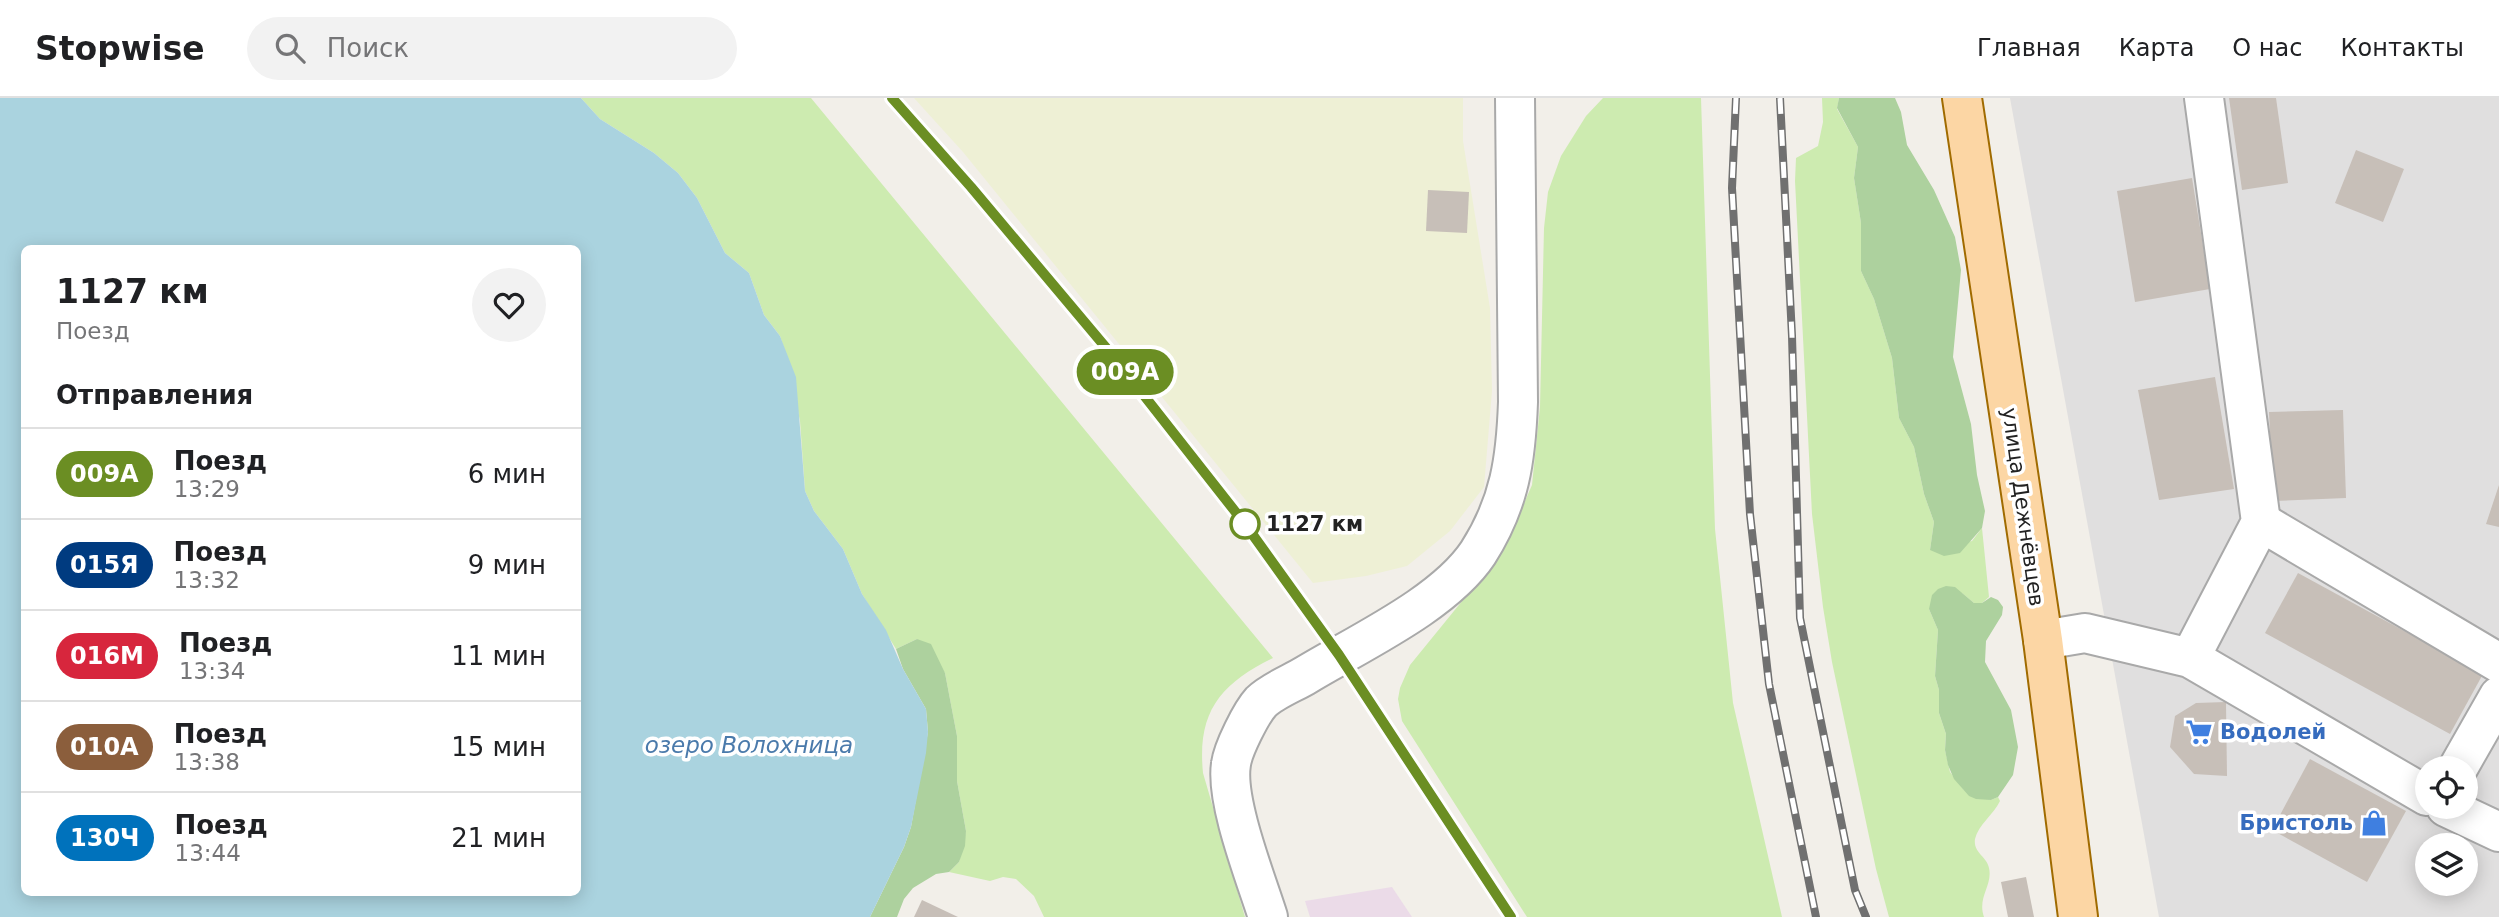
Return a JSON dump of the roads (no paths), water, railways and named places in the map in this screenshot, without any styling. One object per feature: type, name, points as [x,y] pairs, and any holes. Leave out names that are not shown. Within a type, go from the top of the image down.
[{"type":"main road","name":"улица Дежнёвцев","points":[[1962,98],[2043,640],[2078,917]]},
{"type":"street","points":[[1268,917],[1232,798],[1231,765],[1237,743],[1261,702],[1408,615],[1467,567],[1478,553],[1510,486],[1517,441],[1518,402],[1515,98]]},
{"type":"street","points":[[2190,657],[2261,522],[2204,98]]},
{"type":"street","points":[[2261,522],[2499,663]]},
{"type":"street","points":[[2043,640],[2085,633],[2190,657],[2415,789]]},
{"type":"street","points":[[2465,756],[2499,696]]},
{"type":"street","points":[[2471,819],[2499,832]]},
{"type":"water","name":"озеро Волохница","points":[[0,98],[581,98],[600,119],[654,153],[678,173],[697,198],[725,253],[749,273],[764,315],[780,336],[796,377],[805,491],[814,511],[843,549],[862,594],[886,630],[903,669],[926,709],[926,753],[911,827],[870,917],[0,917]]},
{"type":"railway","points":[[892,98],[971,186],[1113,356],[1246,524],[1339,655],[1511,917]]},
{"type":"railway","points":[[1736,98],[1732,188],[1750,514],[1769,684],[1816,917]]},
{"type":"railway","points":[[1780,98],[1792,336],[1800,618],[1855,890],[1866,917]]},
{"type":"train","name":"009А","points":[[892,98],[1113,356],[1245,524],[1339,655],[1511,917]]},
{"type":"place","name":"1127 км","points":[[1245,524]]},
{"type":"place","name":"Водолей","points":[[2199,732]]},
{"type":"place","name":"Бристоль","points":[[2374,823]]}]
